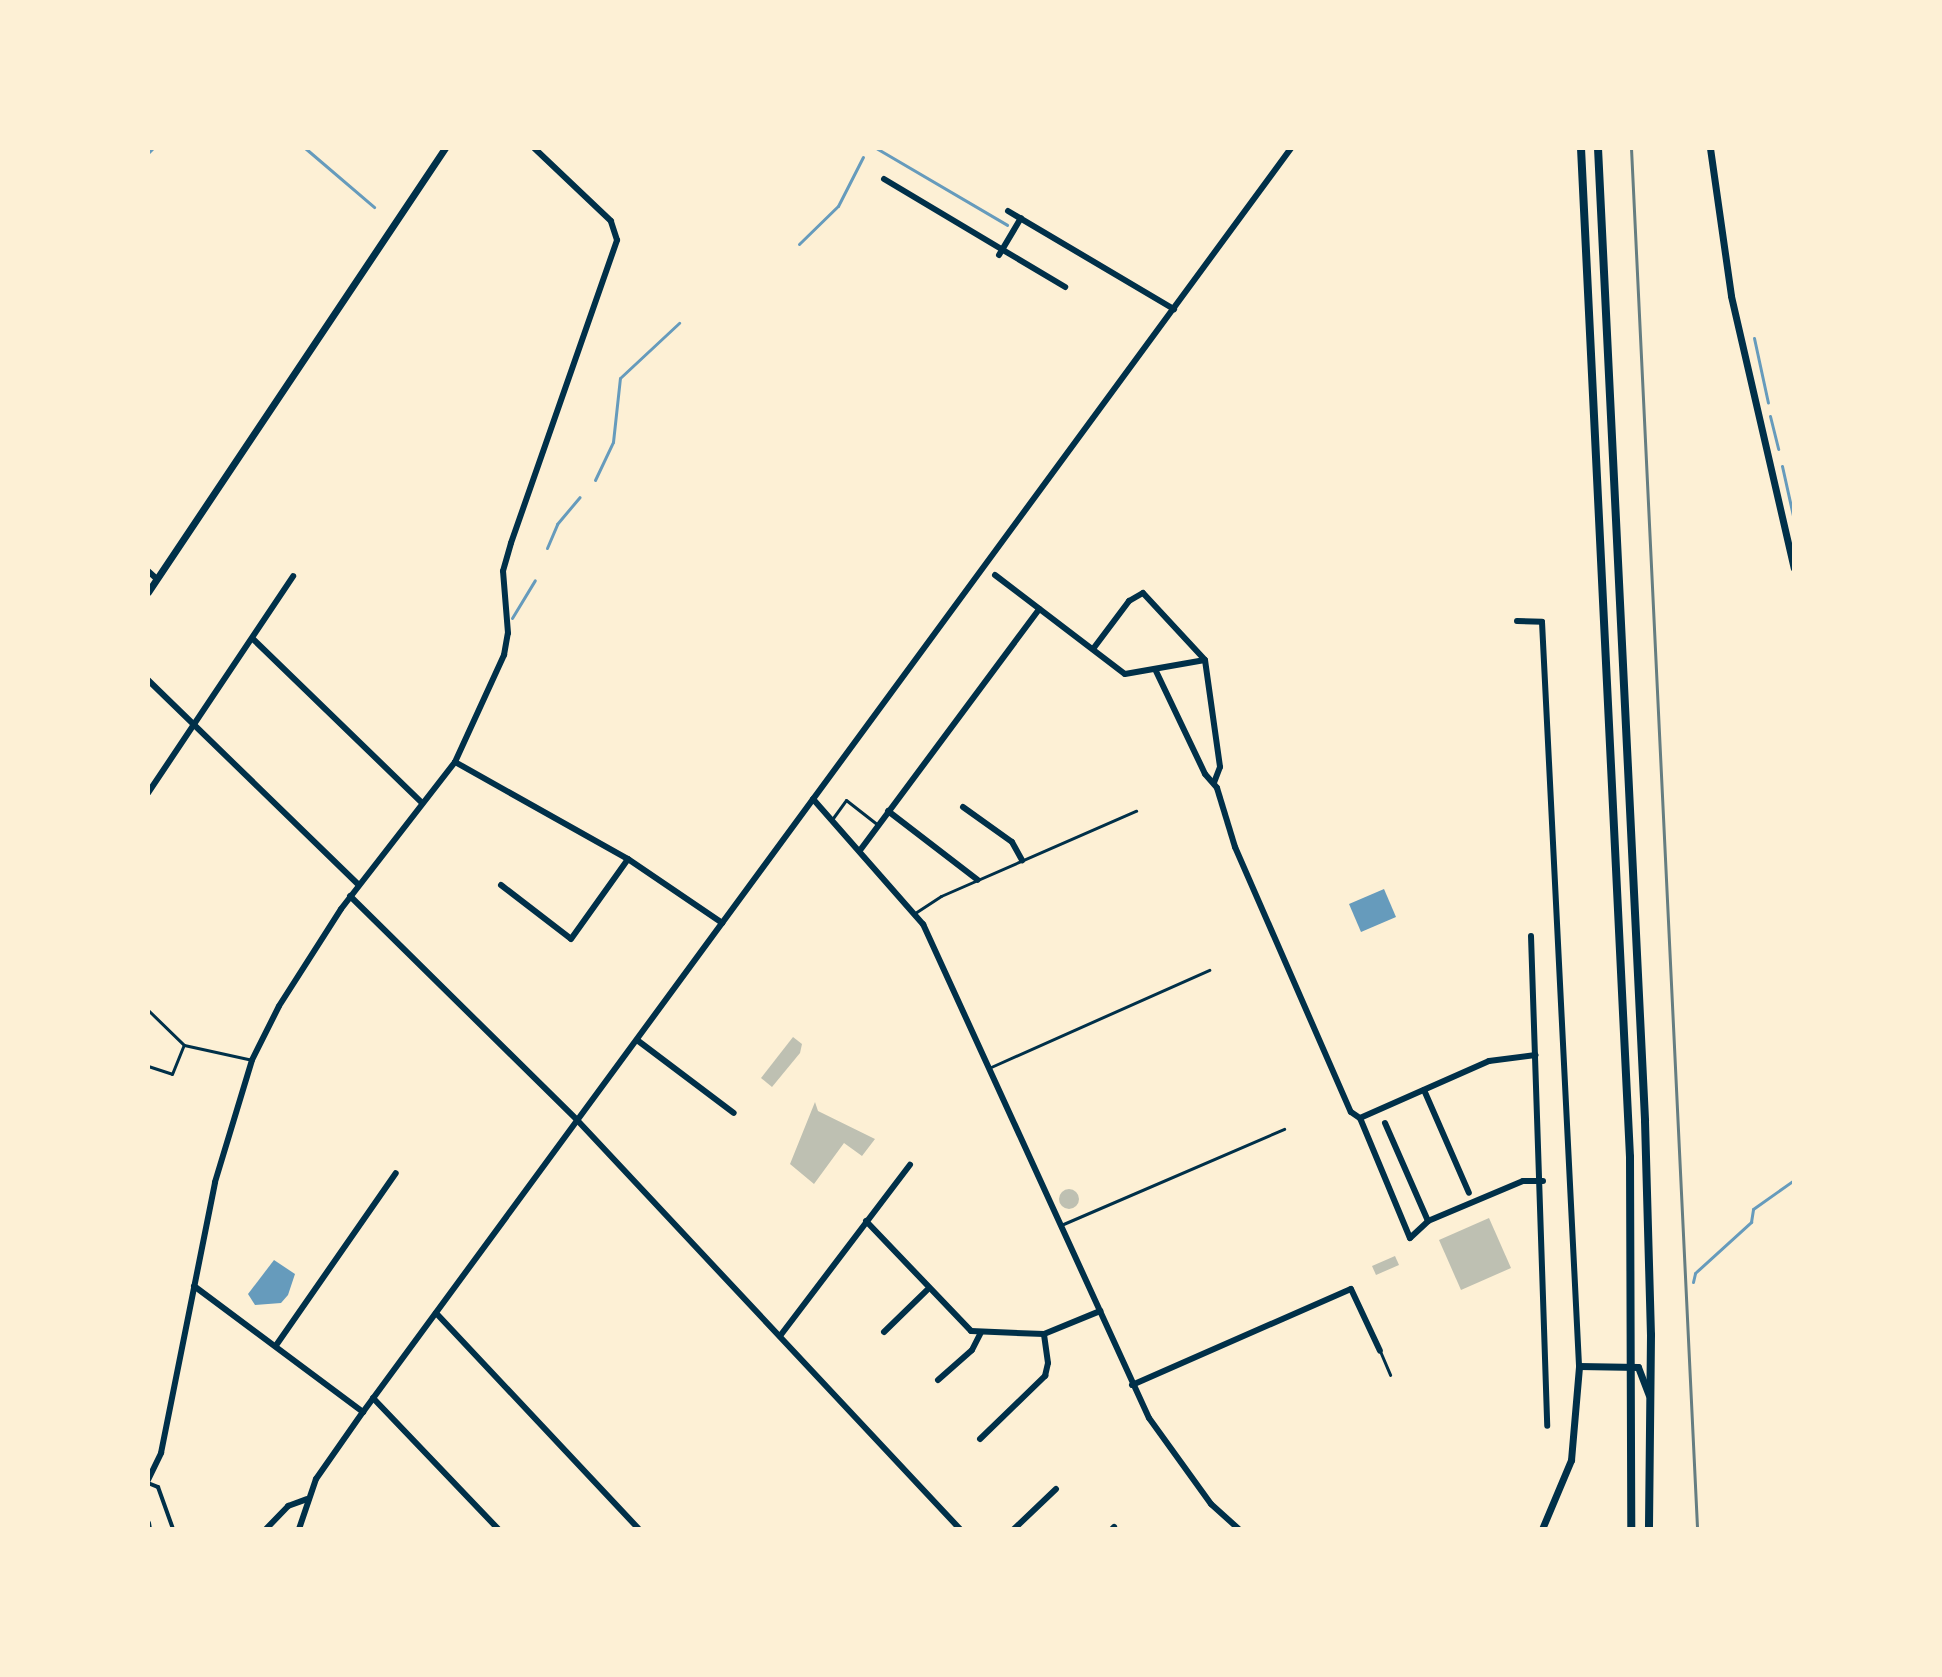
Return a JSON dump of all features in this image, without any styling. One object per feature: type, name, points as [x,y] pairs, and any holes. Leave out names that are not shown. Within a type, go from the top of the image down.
[{"type":"main road","points":[[1581,148],[1628,1128],[1633,1365],[1631,1529]]},
{"type":"main road","points":[[1598,148],[1645,1105],[1651,1401],[1649,1529]]},
{"type":"street","points":[[148,592],[445,148]]},
{"type":"street","points":[[173,1529],[158,1487],[148,1481],[156,1466],[215,1182],[252,1060],[279,1006],[358,884],[455,762],[504,655],[508,633],[503,571],[617,247],[611,221],[534,148]]},
{"type":"street","points":[[299,1529],[307,1499],[373,1398],[1291,148]]},
{"type":"street","points":[[1710,148],[1734,310],[1794,568]]},
{"type":"street","points":[[884,179],[1001,252],[1065,287]]},
{"type":"street","points":[[1008,211],[1174,309]]},
{"type":"street","points":[[1001,252],[1021,218]]},
{"type":"street","points":[[148,571],[157,579]]},
{"type":"street","points":[[995,575],[1125,674],[1205,660]]},
{"type":"street","points":[[148,793],[293,576]]},
{"type":"street","points":[[1093,649],[1129,601],[1143,593],[1205,660],[1220,767],[1214,783]]},
{"type":"street","points":[[861,849],[1039,609]]},
{"type":"street","points":[[1517,621],[1542,622],[1579,1366],[1571,1460],[1542,1529]]},
{"type":"street","points":[[253,639],[422,803]]},
{"type":"street","points":[[1155,669],[1205,774],[1214,783],[1235,847],[1351,1112],[1360,1118],[1410,1238],[1428,1221],[1523,1181],[1543,1181]]},
{"type":"street","points":[[148,680],[358,884]]},
{"type":"street","points":[[455,762],[628,859],[722,923]]},
{"type":"street","points":[[813,799],[861,849],[915,913],[991,1067],[1132,1385],[1179,1463],[1239,1529]]},
{"type":"street","points":[[963,807],[1012,842],[1022,860]]},
{"type":"street","points":[[888,811],[978,880]]},
{"type":"street","points":[[501,885],[571,939],[628,859]]},
{"type":"street","points":[[350,896],[578,1121],[957,1528]]},
{"type":"street","points":[[1531,936],[1543,1181],[1547,1426]]},
{"type":"street","points":[[637,1040],[734,1113]]},
{"type":"street","points":[[1360,1118],[1489,1061],[1536,1055]]},
{"type":"street","points":[[1424,1090],[1469,1193]]},
{"type":"street","points":[[1385,1123],[1428,1221]]},
{"type":"street","points":[[780,1336],[910,1165]]},
{"type":"street","points":[[277,1344],[396,1173]]},
{"type":"street","points":[[866,1221],[961,1325],[981,1332],[1044,1334],[1100,1311]]},
{"type":"street","points":[[194,1286],[277,1344],[363,1412]]},
{"type":"street","points":[[1132,1385],[1351,1289],[1380,1351]]},
{"type":"street","points":[[884,1332],[927,1290]]},
{"type":"street","points":[[436,1313],[639,1529]]},
{"type":"street","points":[[938,1380],[972,1350],[981,1332]]},
{"type":"street","points":[[980,1439],[1045,1376],[1044,1334]]},
{"type":"street","points":[[1579,1366],[1633,1365],[1642,1372],[1651,1401]]},
{"type":"street","points":[[373,1398],[498,1529]]},
{"type":"street","points":[[148,1469],[156,1466]]},
{"type":"street","points":[[1014,1529],[1056,1489]]},
{"type":"street","points":[[266,1529],[288,1506],[307,1499]]},
{"type":"street","points":[[148,1523],[149,1529]]},
{"type":"lane","points":[[833,818],[846,800],[878,825]]},
{"type":"lane","points":[[915,913],[978,880],[1136,811]]},
{"type":"lane","points":[[991,1067],[1209,970]]},
{"type":"lane","points":[[148,1010],[184,1045],[252,1060]]},
{"type":"lane","points":[[148,1066],[172,1074],[184,1045]]},
{"type":"lane","points":[[1061,1225],[1284,1129]]},
{"type":"lane","points":[[1380,1351],[1390,1375]]},
{"type":"water","points":[[1384,889],[1396,917],[1361,932],[1349,904]]},
{"type":"water","points":[[274,1260],[295,1274],[288,1295],[281,1303],[255,1305],[248,1294]]},
{"type":"building","points":[[793,1037],[802,1044],[800,1053],[772,1087],[761,1078]]},
{"type":"building","points":[[815,1102],[818,1111],[875,1139],[862,1156],[844,1143],[814,1184],[790,1164]]},
{"type":"building","points":[[1065,1189],[1073,1189],[1079,1199],[1073,1209],[1065,1209],[1059,1203],[1059,1195]]},
{"type":"building","points":[[1489,1218],[1511,1268],[1461,1290],[1439,1240]]},
{"type":"building","points":[[1395,1256],[1399,1265],[1376,1275],[1372,1266]]},
{"type":"waterway","points":[[148,153],[153,148]]},
{"type":"waterway","points":[[305,148],[374,207]]},
{"type":"waterway","points":[[876,148],[1007,225]]},
{"type":"waterway","points":[[799,244],[838,206],[863,157]]},
{"type":"waterway","points":[[595,480],[613,442],[620,378],[679,323]]},
{"type":"waterway","points":[[1754,338],[1768,403]]},
{"type":"waterway","points":[[1770,416],[1778,449]]},
{"type":"waterway","points":[[1782,466],[1794,520]]},
{"type":"waterway","points":[[547,548],[557,524],[580,497]]},
{"type":"waterway","points":[[512,618],[535,580]]},
{"type":"waterway","points":[[1693,1282],[1695,1273],[1751,1222],[1753,1209],[1794,1180]]},
{"type":"railway","points":[[1631,148],[1697,1529]]}]
